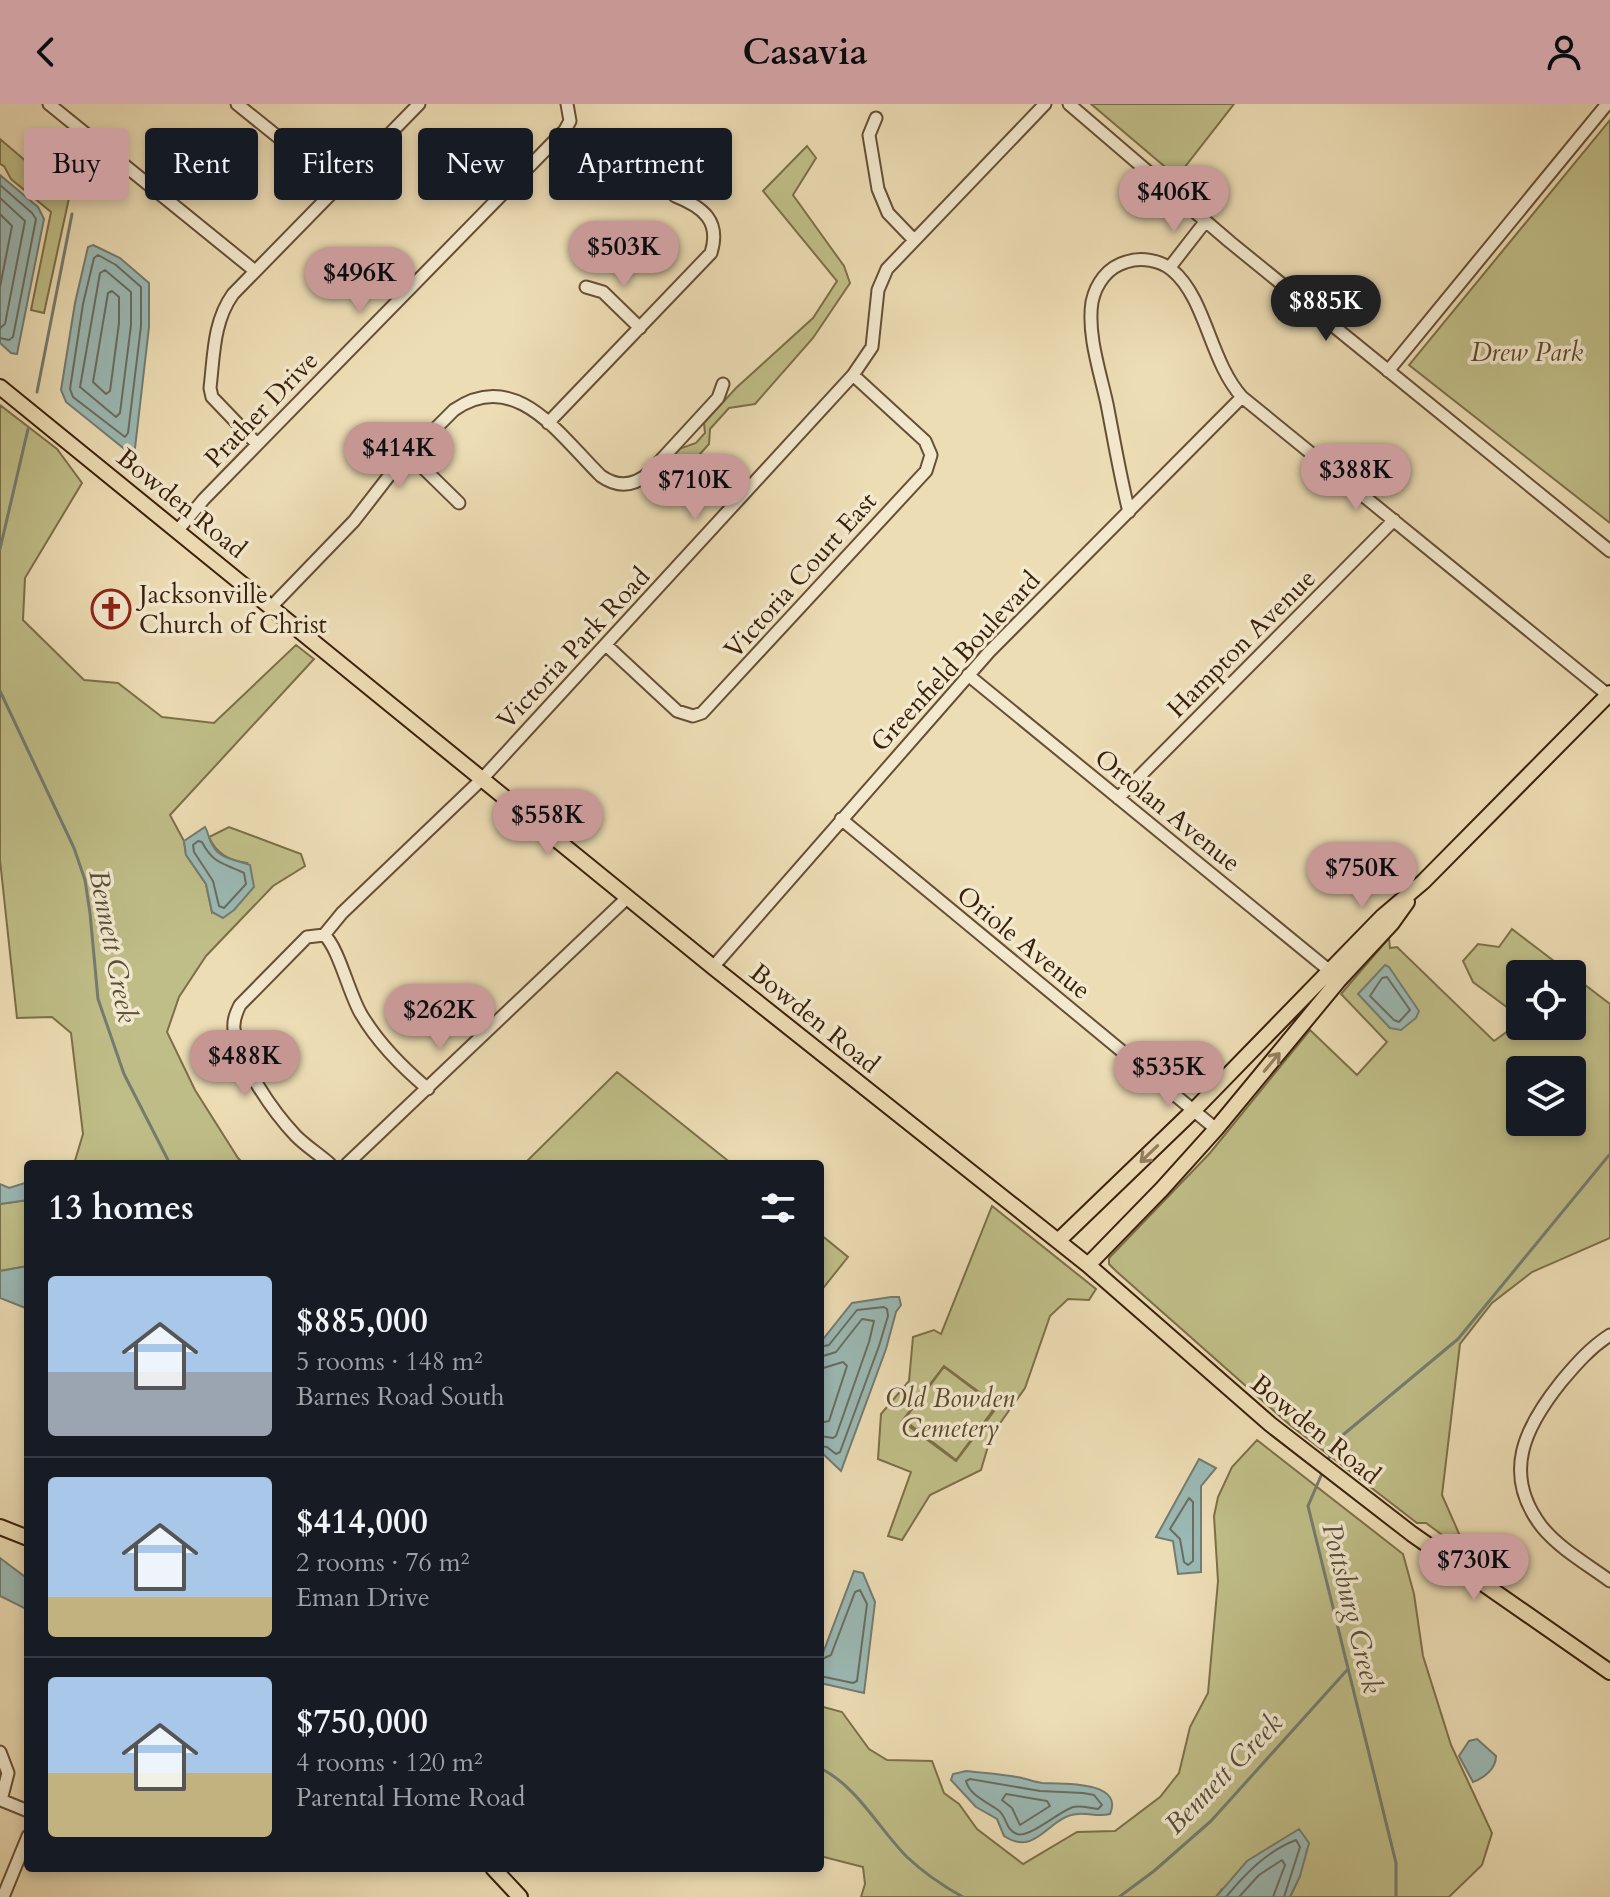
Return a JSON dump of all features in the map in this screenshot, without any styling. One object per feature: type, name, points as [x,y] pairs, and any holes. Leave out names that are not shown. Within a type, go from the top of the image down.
[{"type":"main road","name":"Bowden Road","points":[[0,387],[627,898],[1088,1265],[1270,1424],[1363,1498],[1610,1672]]},
{"type":"main road","points":[[1088,1265],[1216,1129],[1314,1011],[1335,975],[1383,916],[1423,882],[1609,694]]},
{"type":"main road","points":[[1058,1241],[1302,1000],[1335,975]]},
{"type":"main road","points":[[0,1527],[24,1536]]},
{"type":"main road","points":[[497,1872],[520,1897]]},
{"type":"street","points":[[49,104],[255,271]]},
{"type":"street","points":[[396,128],[419,104]]},
{"type":"street","name":"Victoria Park Road","points":[[325,1160],[293,1134],[254,1079],[234,1029],[240,1005],[307,937],[324,935],[342,913],[482,779],[853,375],[866,357],[875,336],[876,305],[882,278],[913,239],[1045,104]]},
{"type":"street","points":[[1069,104],[1205,222],[1610,551]]},
{"type":"street","points":[[1388,371],[1607,104]]},
{"type":"street","points":[[243,106],[274,132]]},
{"type":"street","name":"Prather Drive","points":[[178,530],[257,444],[565,130],[570,121],[568,108]]},
{"type":"street","points":[[876,118],[869,135],[878,189],[888,213],[913,239]]},
{"type":"street","points":[[257,444],[216,404],[210,388],[217,328],[233,294],[325,200]]},
{"type":"street","points":[[548,423],[705,262],[715,233],[704,213],[685,200]]},
{"type":"street","points":[[1170,267],[1205,222]]},
{"type":"street","points":[[1129,512],[1094,344],[1092,304],[1100,281],[1113,267],[1143,260],[1170,267],[1180,277],[1195,302],[1227,379],[1242,397],[1609,694]]},
{"type":"street","points":[[586,287],[603,292],[640,328]]},
{"type":"street","name":"Victoria Court East","points":[[606,645],[677,711],[693,716],[708,708],[926,471],[930,462],[925,441],[853,375]]},
{"type":"street","points":[[271,607],[354,521],[383,482],[454,410],[484,395],[515,399],[548,423],[601,476],[609,482],[627,484],[643,478],[685,435],[718,398],[723,384]]},
{"type":"street","name":"Greenfield Boulevard","points":[[713,967],[968,675],[1242,397]]},
{"type":"street","points":[[410,455],[459,503]]},
{"type":"street","name":"Hampton Avenue","points":[[1118,798],[1394,520]]},
{"type":"street","name":"Ortolan Avenue","points":[[968,675],[1335,975]]},
{"type":"street","name":"Oriole Avenue","points":[[841,819],[1216,1129]]},
{"type":"street","points":[[351,1160],[627,898]]},
{"type":"street","points":[[324,935],[335,948],[345,981],[366,1022],[403,1066],[428,1089]]},
{"type":"street","points":[[1302,1000],[1314,1011]]},
{"type":"street","points":[[1610,1335],[1574,1367],[1539,1409],[1527,1435],[1521,1465],[1526,1499],[1541,1525],[1551,1537],[1610,1581]]},
{"type":"street","points":[[0,1752],[8,1773],[1,1800],[24,1809]]},
{"type":"street","points":[[3,1897],[24,1846]]},
{"type":"green space","points":[[1091,104],[1234,104],[1177,177]]},
{"type":"green space","name":"Drew Park","points":[[1610,120],[1610,523],[1409,365]]},
{"type":"green space","points":[[0,139],[24,160],[24,190],[11,179],[0,164]]},
{"type":"green space","points":[[807,146],[816,158],[793,195],[844,266],[850,283],[813,338],[755,404],[729,408],[710,429],[709,444],[661,497],[648,480],[676,450],[696,443],[705,433],[704,423],[736,388],[813,318],[837,281],[763,191]]},
{"type":"green space","points":[[36,200],[69,200],[44,313],[31,310],[51,212]]},
{"type":"green space","points":[[0,405],[57,449],[82,483],[25,578],[23,620],[84,680],[118,683],[162,717],[214,723],[296,645],[314,659],[170,815],[184,841],[186,855],[206,884],[212,912],[247,863],[224,855],[215,848],[209,837],[229,827],[301,854],[305,866],[273,886],[206,956],[179,997],[167,1032],[195,1090],[240,1160],[75,1160],[83,1134],[71,1033],[52,1017],[17,1018],[0,860]]},
{"type":"green space","points":[[1512,929],[1553,960],[1506,960],[1506,1007],[1473,982],[1463,961],[1478,944],[1499,947]]},
{"type":"green space","points":[[1389,938],[1390,948],[1397,947],[1494,1041],[1506,1032],[1506,1040],[1586,1040],[1586,986],[1610,1004],[1610,1238],[1532,1272],[1492,1303],[1460,1344],[1442,1495],[1468,1554],[1426,1523],[1417,1523],[1290,1425],[1116,1271],[1109,1264],[1109,1258],[1210,1153],[1310,1030],[1357,1075],[1387,1042],[1341,994]]},
{"type":"green space","points":[[617,1072],[727,1160],[528,1160]]},
{"type":"green space","points":[[24,1201],[24,1267],[0,1271],[0,1204]]},
{"type":"green space","points":[[992,1206],[1096,1289],[1089,1300],[1068,1299],[1050,1316],[1025,1388],[991,1436],[981,1470],[930,1495],[902,1540],[888,1536],[911,1472],[878,1459],[881,1414],[909,1381],[913,1337],[934,1330],[941,1334]],"holes":[[[944,1366],[998,1406],[956,1461],[902,1421]]]},
{"type":"green space","points":[[824,1237],[848,1257],[824,1287]]},
{"type":"green space","name":"Old Bowden Cemetery","points":[[944,1367],[996,1406],[956,1460],[904,1420]]},
{"type":"green space","points":[[1257,1440],[1403,1554],[1414,1594],[1423,1656],[1451,1745],[1492,1833],[1482,1865],[1449,1897],[1290,1897],[1300,1876],[1222,1889],[1216,1897],[861,1897],[865,1884],[863,1867],[824,1857],[824,1707],[842,1712],[869,1749],[887,1760],[932,1761],[944,1793],[959,1804],[977,1829],[1023,1864],[1077,1832],[1115,1831],[1160,1797],[1179,1773],[1190,1727],[1208,1693],[1218,1581],[1214,1516],[1218,1497],[1232,1467]]},
{"type":"water","points":[[0,175],[24,195],[24,200],[30,200],[38,207],[44,219],[17,354],[11,353],[0,343]]},
{"type":"water","points":[[93,245],[120,258],[149,283],[149,327],[135,448],[132,452],[66,402],[61,390],[75,303],[88,247]]},
{"type":"water","points":[[205,827],[211,843],[220,854],[250,865],[254,887],[223,918],[212,912],[206,884],[186,855],[184,841]]},
{"type":"water","points":[[1385,965],[1419,1011],[1416,1018],[1401,1030],[1390,1028],[1358,994]]},
{"type":"water","points":[[24,1183],[24,1201],[0,1204],[0,1184],[9,1188]]},
{"type":"water","points":[[24,1267],[24,1307],[0,1298],[0,1271]]},
{"type":"water","points":[[899,1297],[901,1305],[841,1471],[824,1455],[824,1338],[852,1303]]},
{"type":"water","points":[[1199,1459],[1216,1468],[1201,1486],[1201,1572],[1178,1574],[1173,1541],[1156,1537]]},
{"type":"water","points":[[0,1558],[24,1576],[24,1608],[0,1596]]},
{"type":"water","points":[[854,1571],[863,1573],[875,1602],[864,1693],[824,1684],[824,1650]]},
{"type":"water","points":[[1477,1739],[1496,1756],[1489,1772],[1473,1782],[1459,1756],[1469,1741]]},
{"type":"water","points":[[966,1771],[1042,1783],[1088,1786],[1108,1795],[1112,1803],[1110,1814],[1068,1816],[1034,1839],[1015,1841],[1004,1836],[997,1819],[976,1807],[951,1780],[953,1774]]},
{"type":"water","points":[[1299,1829],[1309,1843],[1300,1876],[1290,1897],[1216,1897],[1247,1861]]},
{"type":"waterway","name":"Bennett Creek","points":[[37,392],[72,214]]},
{"type":"waterway","name":"Bennett Creek","points":[[0,549],[28,429]]},
{"type":"waterway","name":"Bennett Creek","points":[[0,691],[74,848],[85,880],[98,999],[124,1074],[168,1160]]},
{"type":"waterway","name":"Pottsburg Creek","points":[[1328,1460],[1338,1439],[1458,1339],[1610,1154]]},
{"type":"waterway","name":"Pottsburg Creek","points":[[1323,1471],[1308,1506],[1396,1863],[1396,1897]]},
{"type":"waterway","name":"Bennett Creek","points":[[1119,1897],[1211,1821],[1348,1669]]},
{"type":"waterway","name":"Bennett Creek","points":[[824,1770],[856,1797],[913,1863],[963,1897]]},
{"type":"place","name":"Jacksonville Church of Christ","points":[[111,609]]}]
